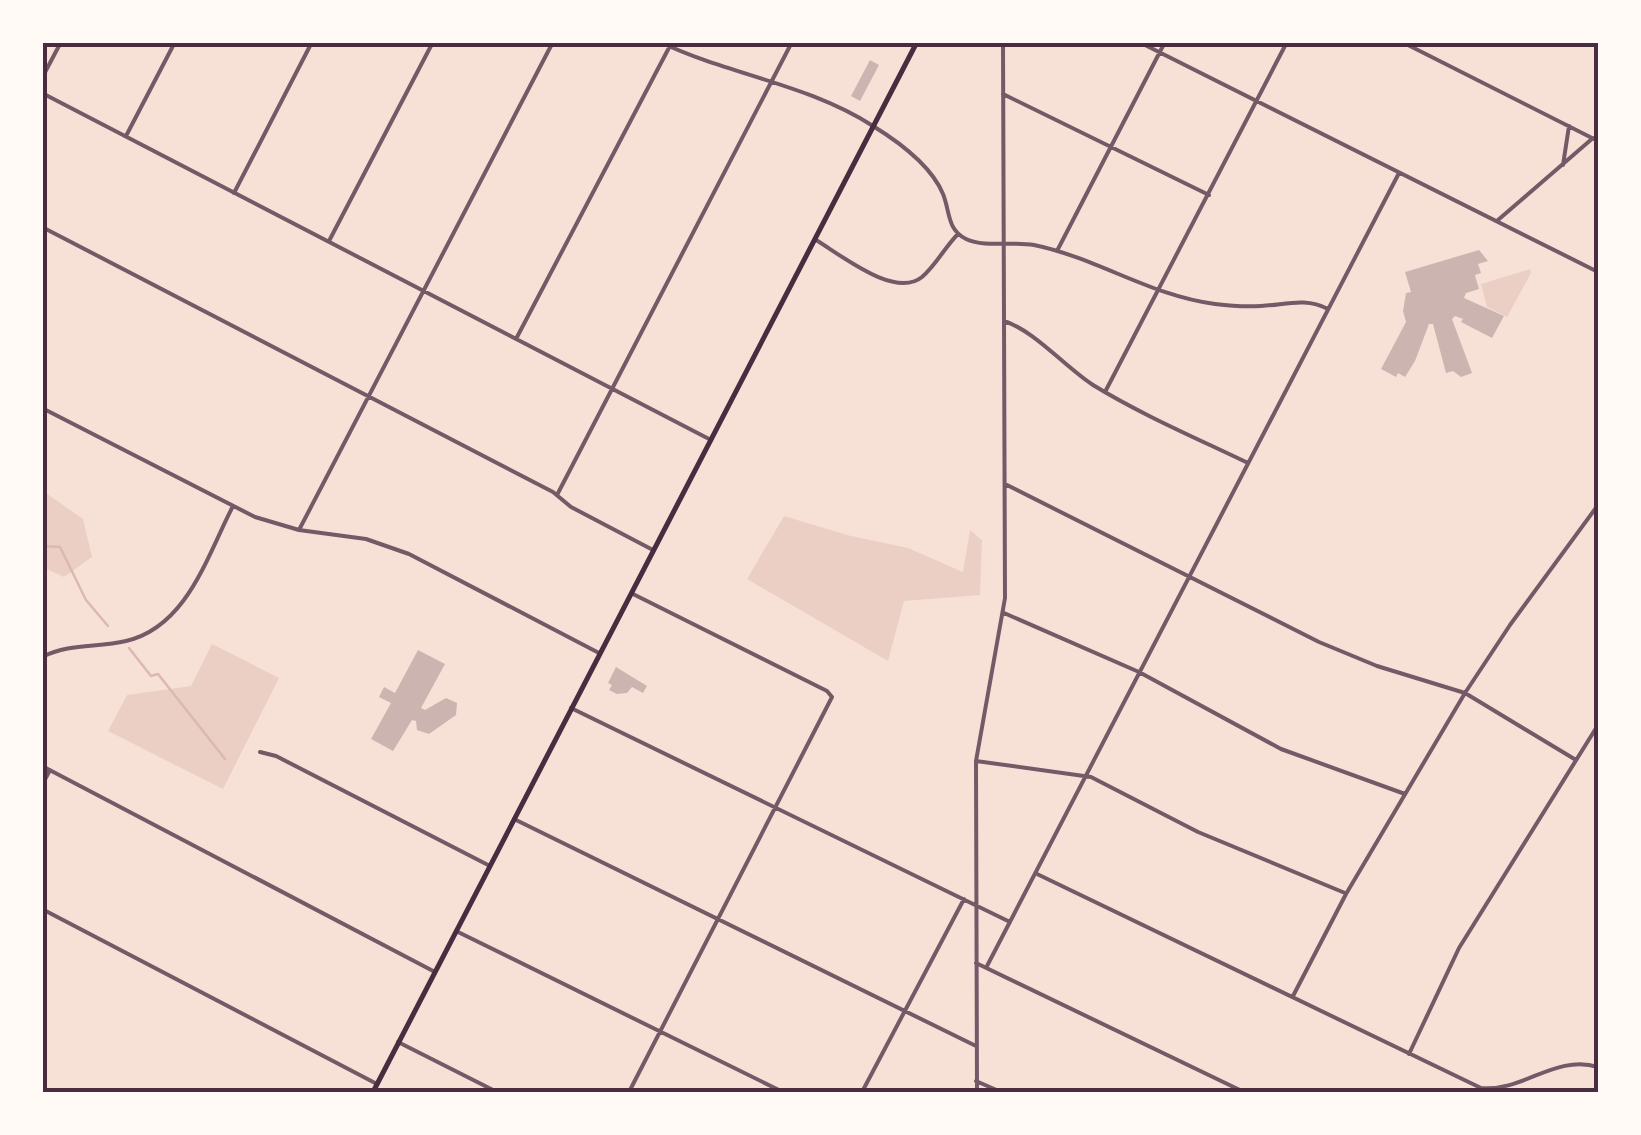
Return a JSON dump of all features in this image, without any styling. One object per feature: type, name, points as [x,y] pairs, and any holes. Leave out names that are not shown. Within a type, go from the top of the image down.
[{"type":"highway","points":[[373,1092],[917,42]]},
{"type":"street","points":[[42,78],[61,42]]},
{"type":"street","points":[[126,136],[175,42]]},
{"type":"street","points":[[234,192],[312,42]]},
{"type":"street","points":[[329,241],[433,42]]},
{"type":"street","points":[[299,530],[553,42]]},
{"type":"street","points":[[660,42],[772,81],[874,126],[932,175],[944,194],[950,221],[958,234],[974,242],[1004,242],[1057,251],[1158,290],[1216,304],[1262,306],[1308,301],[1328,309]]},
{"type":"street","points":[[558,495],[792,42]]},
{"type":"street","points":[[976,1092],[976,761],[1003,613],[1003,42]]},
{"type":"street","points":[[1139,42],[1598,272]]},
{"type":"street","points":[[1057,251],[1165,42]]},
{"type":"street","points":[[1105,392],[1288,42]]},
{"type":"street","points":[[1402,42],[1596,140],[1496,221]]},
{"type":"street","points":[[516,338],[671,45]]},
{"type":"street","points":[[42,93],[711,440]]},
{"type":"street","points":[[1003,94],[1208,195]]},
{"type":"street","points":[[1564,165],[1569,126]]},
{"type":"street","points":[[987,966],[1400,173]]},
{"type":"street","points":[[42,227],[558,495],[571,507],[653,550]]},
{"type":"street","points":[[815,240],[901,285],[924,274],[958,234]]},
{"type":"street","points":[[1004,322],[1017,325],[1105,392],[1248,463]]},
{"type":"street","points":[[42,408],[232,506],[299,530],[366,540],[409,554],[599,654]]},
{"type":"street","points":[[1005,484],[1351,656],[1465,693],[1576,760]]},
{"type":"street","points":[[1293,996],[1346,894],[1465,693],[1598,505]]},
{"type":"street","points":[[42,657],[74,646],[125,642],[166,623],[190,590],[232,506]]},
{"type":"street","points":[[629,1092],[832,695],[631,593]]},
{"type":"street","points":[[1003,613],[1139,672],[1281,749],[1405,794]]},
{"type":"street","points":[[571,708],[1010,922]]},
{"type":"street","points":[[1409,1054],[1451,962],[1598,725]]},
{"type":"street","points":[[260,752],[276,756],[490,866]]},
{"type":"street","points":[[976,761],[1085,775],[1198,832],[1346,894]]},
{"type":"street","points":[[42,766],[435,972]]},
{"type":"street","points":[[42,785],[50,770]]},
{"type":"street","points":[[514,819],[976,1046]]},
{"type":"street","points":[[1035,873],[1462,1080],[1488,1088],[1562,1065],[1598,1067]]},
{"type":"street","points":[[862,1092],[964,899]]},
{"type":"street","points":[[42,909],[377,1084]]},
{"type":"street","points":[[456,931],[783,1092]]},
{"type":"street","points":[[976,964],[1244,1092]]},
{"type":"street","points":[[398,1042],[497,1092]]},
{"type":"street","points":[[976,1082],[1001,1092]]},
{"type":"shaded area","points":[[1530,269],[1507,317],[1487,307],[1481,284]]},
{"type":"shaded area","points":[[43,491],[83,519],[92,557],[64,577],[43,567]]},
{"type":"shaded area","points":[[784,516],[908,548],[963,572],[970,530],[982,540],[980,595],[904,601],[888,661],[747,579]]},
{"type":"shaded area","points":[[212,644],[279,678],[223,789],[108,731],[127,695],[191,686]]},
{"type":"building","points":[[870,60],[879,65],[860,101],[851,96]]},
{"type":"building","points":[[1479,250],[1488,261],[1478,264],[1481,273],[1475,275],[1479,289],[1466,293],[1464,298],[1504,316],[1492,338],[1461,322],[1463,319],[1452,319],[1472,373],[1461,377],[1453,371],[1446,373],[1433,324],[1429,324],[1405,377],[1381,369],[1406,322],[1406,293],[1411,292],[1405,272]]},
{"type":"building","points":[[418,650],[445,664],[421,708],[425,710],[446,698],[457,703],[456,715],[429,734],[417,730],[416,721],[412,720],[393,751],[371,739],[391,703],[379,697],[384,687],[395,693]]},
{"type":"building","points":[[616,667],[647,686],[643,693],[632,687],[627,693],[609,690]]},
{"type":"waterway","points":[[42,546],[60,547],[86,600],[108,626]]},
{"type":"waterway","points":[[129,648],[151,676],[158,674],[225,759]]}]
